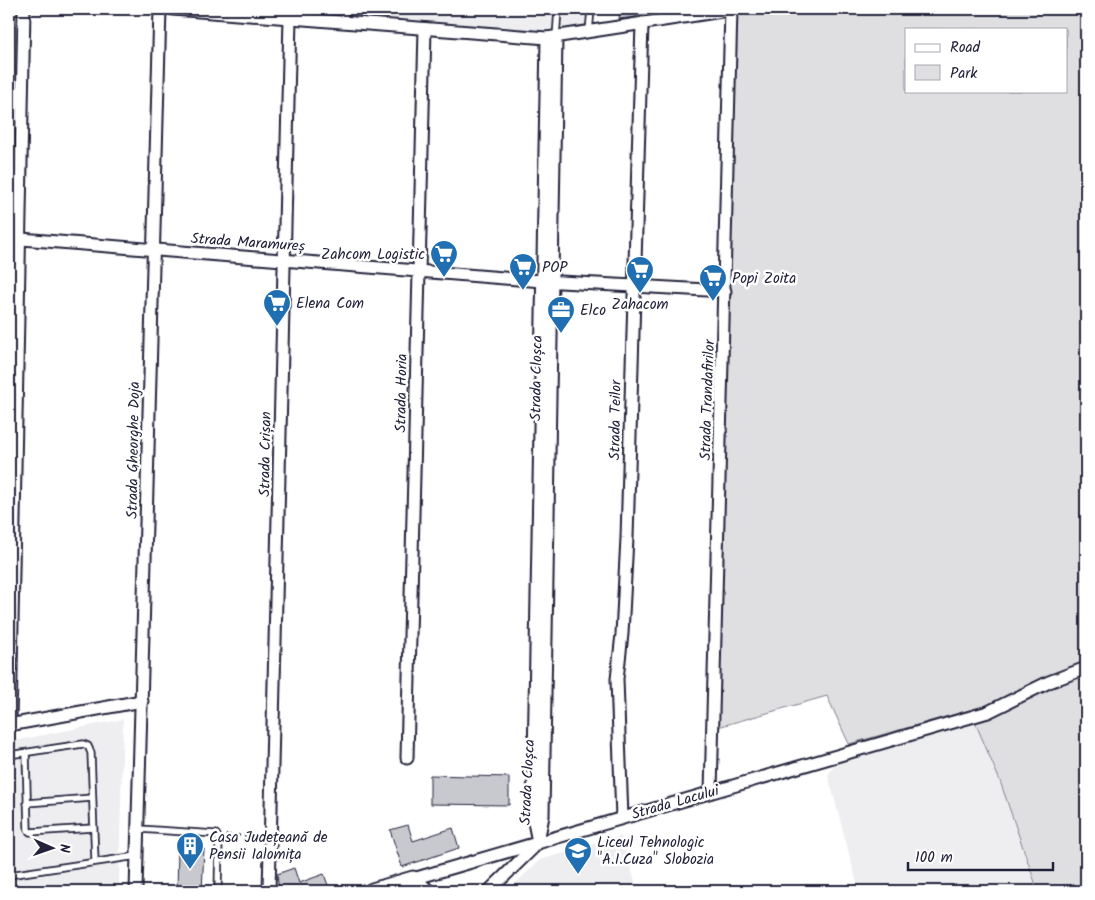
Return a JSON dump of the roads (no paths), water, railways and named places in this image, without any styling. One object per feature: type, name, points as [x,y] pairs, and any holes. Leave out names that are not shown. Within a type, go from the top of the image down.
[{"type":"street","points":[[24,9],[14,238],[10,724],[142,702]]},
{"type":"street","name":"Strada Gheorghe Doja","points":[[136,891],[160,9]]},
{"type":"street","points":[[173,9],[552,38],[735,9]]},
{"type":"street","name":"Strada Trandafirilor","points":[[711,792],[731,9]]},
{"type":"street","name":"Strada Crișan","points":[[269,891],[290,18]]},
{"type":"street","name":"Strada Teilor","points":[[622,818],[616,696],[627,538],[642,23]]},
{"type":"street","name":"Strada Horia","points":[[407,758],[425,29]]},
{"type":"street","name":"Strada Cloșca","points":[[538,842],[543,806],[547,281],[552,38]]},
{"type":"street","name":"Strada Maramureș","points":[[14,238],[547,281],[725,291]]},
{"type":"street","name":"Strada Lacului","points":[[372,891],[988,712],[1049,682],[1086,668]]},
{"type":"street","points":[[489,891],[538,842]]},
{"type":"street","points":[[413,879],[426,891]]},
{"type":"lane","points":[[344,9],[345,22]]},
{"type":"lane","points":[[552,38],[558,9]]},
{"type":"lane","points":[[589,32],[591,9]]},
{"type":"lane","points":[[10,724],[9,755],[83,744],[88,746],[91,753],[95,861]]},
{"type":"lane","points":[[26,753],[28,830],[30,832],[93,828]]},
{"type":"lane","points":[[27,803],[92,798]]},
{"type":"lane","points":[[138,829],[216,834],[218,840],[218,891]]},
{"type":"lane","points":[[9,875],[137,856]]},
{"type":"place","name":"Zahcom Logistic","points":[[444,278]]},
{"type":"place","name":"POP","points":[[523,291]]},
{"type":"place","name":"Zahacom","points":[[640,294]]},
{"type":"place","name":"Popi Zoita","points":[[713,302]]},
{"type":"place","name":"Elena Com","points":[[277,327]]},
{"type":"place","name":"Elco","points":[[561,334]]},
{"type":"place","name":"Casa Județeană de Pensii Ialomița","points":[[190,870]]},
{"type":"place","name":"Liceul Tehnologic \"A.I.Cuza\" Slobozia","points":[[578,875]]}]
